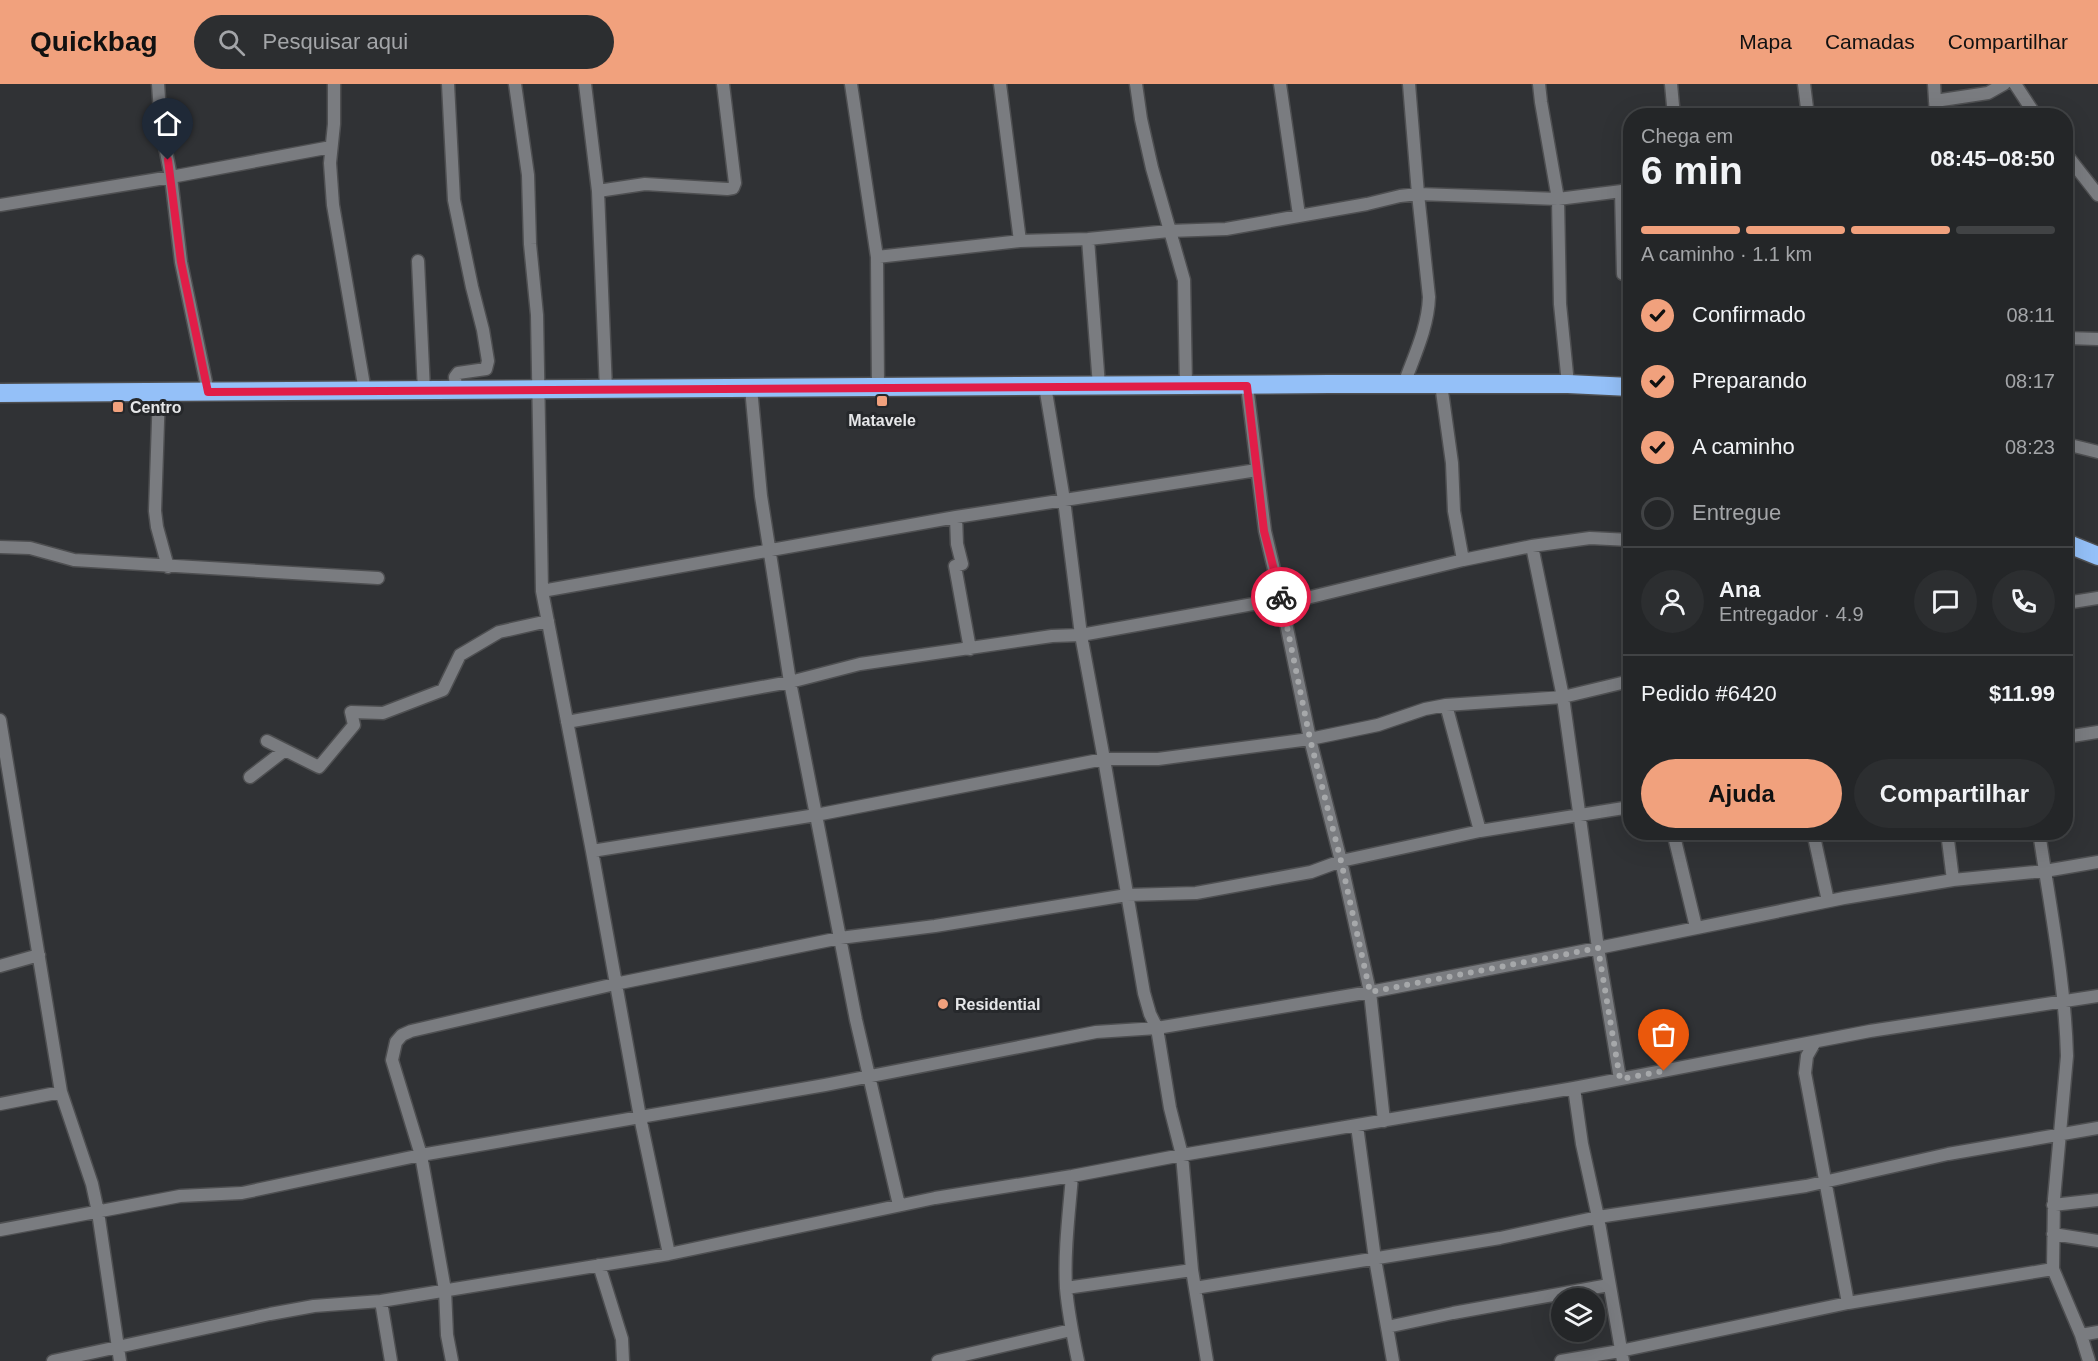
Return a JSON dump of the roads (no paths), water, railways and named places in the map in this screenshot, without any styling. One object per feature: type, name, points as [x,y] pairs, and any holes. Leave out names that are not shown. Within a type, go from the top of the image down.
[{"type":"highway","points":[[0,393],[1404,384],[1569,384],[1623,387]]},
{"type":"highway","points":[[2073,546],[2098,555]]},
{"type":"street","points":[[158,84],[161,126],[171,177],[181,262],[208,392]]},
{"type":"street","points":[[334,84],[334,124],[330,163],[333,205],[364,391]]},
{"type":"street","points":[[448,84],[454,200],[488,361],[486,369],[458,373],[455,377],[456,390]]},
{"type":"street","points":[[515,84],[528,175],[530,244],[537,315],[542,591],[640,1118],[669,1254]]},
{"type":"street","points":[[585,84],[598,191],[606,390]]},
{"type":"street","points":[[598,191],[645,184],[733,188],[735,183],[723,84]]},
{"type":"street","points":[[850,84],[877,257],[878,387]]},
{"type":"street","points":[[1000,84],[1020,241]]},
{"type":"street","points":[[1136,84],[1141,120],[1169,231],[1184,279],[1186,386]]},
{"type":"street","points":[[1280,84],[1299,215]]},
{"type":"street","points":[[1404,384],[1420,341],[1429,297],[1409,84]]},
{"type":"street","points":[[1539,84],[1540,102],[1558,199],[1560,304],[1569,384]]},
{"type":"street","points":[[1671,84],[1673,108]]},
{"type":"street","points":[[1804,84],[1807,108]]},
{"type":"street","points":[[1934,84],[1935,108]]},
{"type":"street","points":[[1935,101],[1988,93],[2004,84]]},
{"type":"street","points":[[2015,84],[2031,108]]},
{"type":"street","points":[[0,205],[171,177],[331,147]]},
{"type":"street","points":[[2073,166],[2098,195]]},
{"type":"street","points":[[877,257],[1020,241],[1088,239],[1169,231],[1226,229],[1418,194],[1558,199],[1623,190]]},
{"type":"street","points":[[1088,239],[1099,386]]},
{"type":"street","points":[[418,261],[424,391]]},
{"type":"street","points":[[2073,338],[2098,339]]},
{"type":"street","points":[[1441,384],[1452,463],[1454,511],[1463,560]]},
{"type":"street","points":[[1045,386],[1064,501],[1081,635],[1144,993],[1157,1028],[1170,1108],[1182,1155],[1192,1270],[1207,1361]]},
{"type":"street","points":[[1247,386],[1264,531],[1370,992],[1384,1121]]},
{"type":"street","points":[[751,388],[768,552],[790,682],[856,1020],[899,1205]]},
{"type":"street","points":[[159,392],[155,512],[168,567]]},
{"type":"street","points":[[2073,446],[2098,452]]},
{"type":"street","points":[[542,591],[956,517],[1257,470]]},
{"type":"street","points":[[956,517],[957,544],[962,564],[955,566],[970,649]]},
{"type":"street","points":[[567,722],[790,682],[860,664],[1052,636],[1081,635],[1282,602],[1532,546],[1590,538],[1623,540]]},
{"type":"street","points":[[1532,546],[1563,698],[1598,948],[1620,1079]]},
{"type":"street","points":[[0,548],[30,548],[74,560],[378,578]]},
{"type":"street","points":[[2073,602],[2098,598]]},
{"type":"street","points":[[267,741],[319,767],[354,725],[351,712],[383,713],[443,690],[460,655],[499,632],[548,621]]},
{"type":"street","points":[[592,851],[816,815],[1104,759],[1158,759],[1310,739],[1359,730],[1425,709],[1446,705],[1563,698],[1623,683]]},
{"type":"street","points":[[1446,705],[1480,831]]},
{"type":"street","points":[[0,720],[61,1092],[92,1184],[120,1361]]},
{"type":"street","points":[[2073,736],[2098,732]]},
{"type":"street","points":[[250,777],[285,750]]},
{"type":"street","points":[[452,1361],[447,1335],[445,1290],[421,1155],[392,1060],[396,1042],[402,1035],[430,1026],[615,984],[840,938],[935,926],[1127,895],[1196,893],[1311,872],[1341,861],[1480,831],[1623,808]]},
{"type":"street","points":[[0,814],[14,812]]},
{"type":"street","points":[[1675,840],[1696,927]]},
{"type":"street","points":[[1815,840],[1828,902]]},
{"type":"street","points":[[1948,840],[1953,880]]},
{"type":"street","points":[[2040,840],[2064,1001],[2067,1056],[2054,1206],[2053,1269],[2081,1335],[2089,1361]]},
{"type":"street","points":[[0,1230],[180,1196],[242,1193],[421,1155],[640,1118],[1096,1032],[1157,1028],[1370,992],[1696,927],[1953,880],[2045,872],[2098,862]]},
{"type":"street","points":[[0,966],[39,955]]},
{"type":"street","points":[[53,1361],[314,1306],[381,1301],[669,1254],[899,1205],[1574,1088],[1870,1031],[2098,996]]},
{"type":"street","points":[[1815,1042],[1807,1056],[1805,1072],[1848,1303]]},
{"type":"street","points":[[1574,1088],[1621,1356]]},
{"type":"street","points":[[0,1104],[61,1092]]},
{"type":"street","points":[[1357,1126],[1375,1259],[1393,1361]]},
{"type":"street","points":[[1196,1288],[1500,1238],[1598,1217],[1791,1188],[1948,1154],[2098,1128]]},
{"type":"street","points":[[1072,1176],[1066,1288],[1071,1330],[1078,1361]]},
{"type":"street","points":[[2054,1206],[2098,1200]]},
{"type":"street","points":[[2053,1234],[2098,1241]]},
{"type":"street","points":[[604,1264],[603,1279],[622,1339],[623,1361]]},
{"type":"street","points":[[1561,1361],[1621,1356],[1848,1303],[2053,1269]]},
{"type":"street","points":[[1066,1288],[1192,1270]]},
{"type":"street","points":[[1387,1328],[1453,1313],[1609,1285]]},
{"type":"street","points":[[381,1301],[391,1361]]},
{"type":"street","points":[[938,1361],[1071,1330]]},
{"type":"street","points":[[2081,1335],[2098,1332]]},
{"type":"place","name":"Matavele","points":[[882,401]]},
{"type":"place","name":"Centro","points":[[118,407]]},
{"type":"place","name":"Residential","points":[[943,1004]]}]
